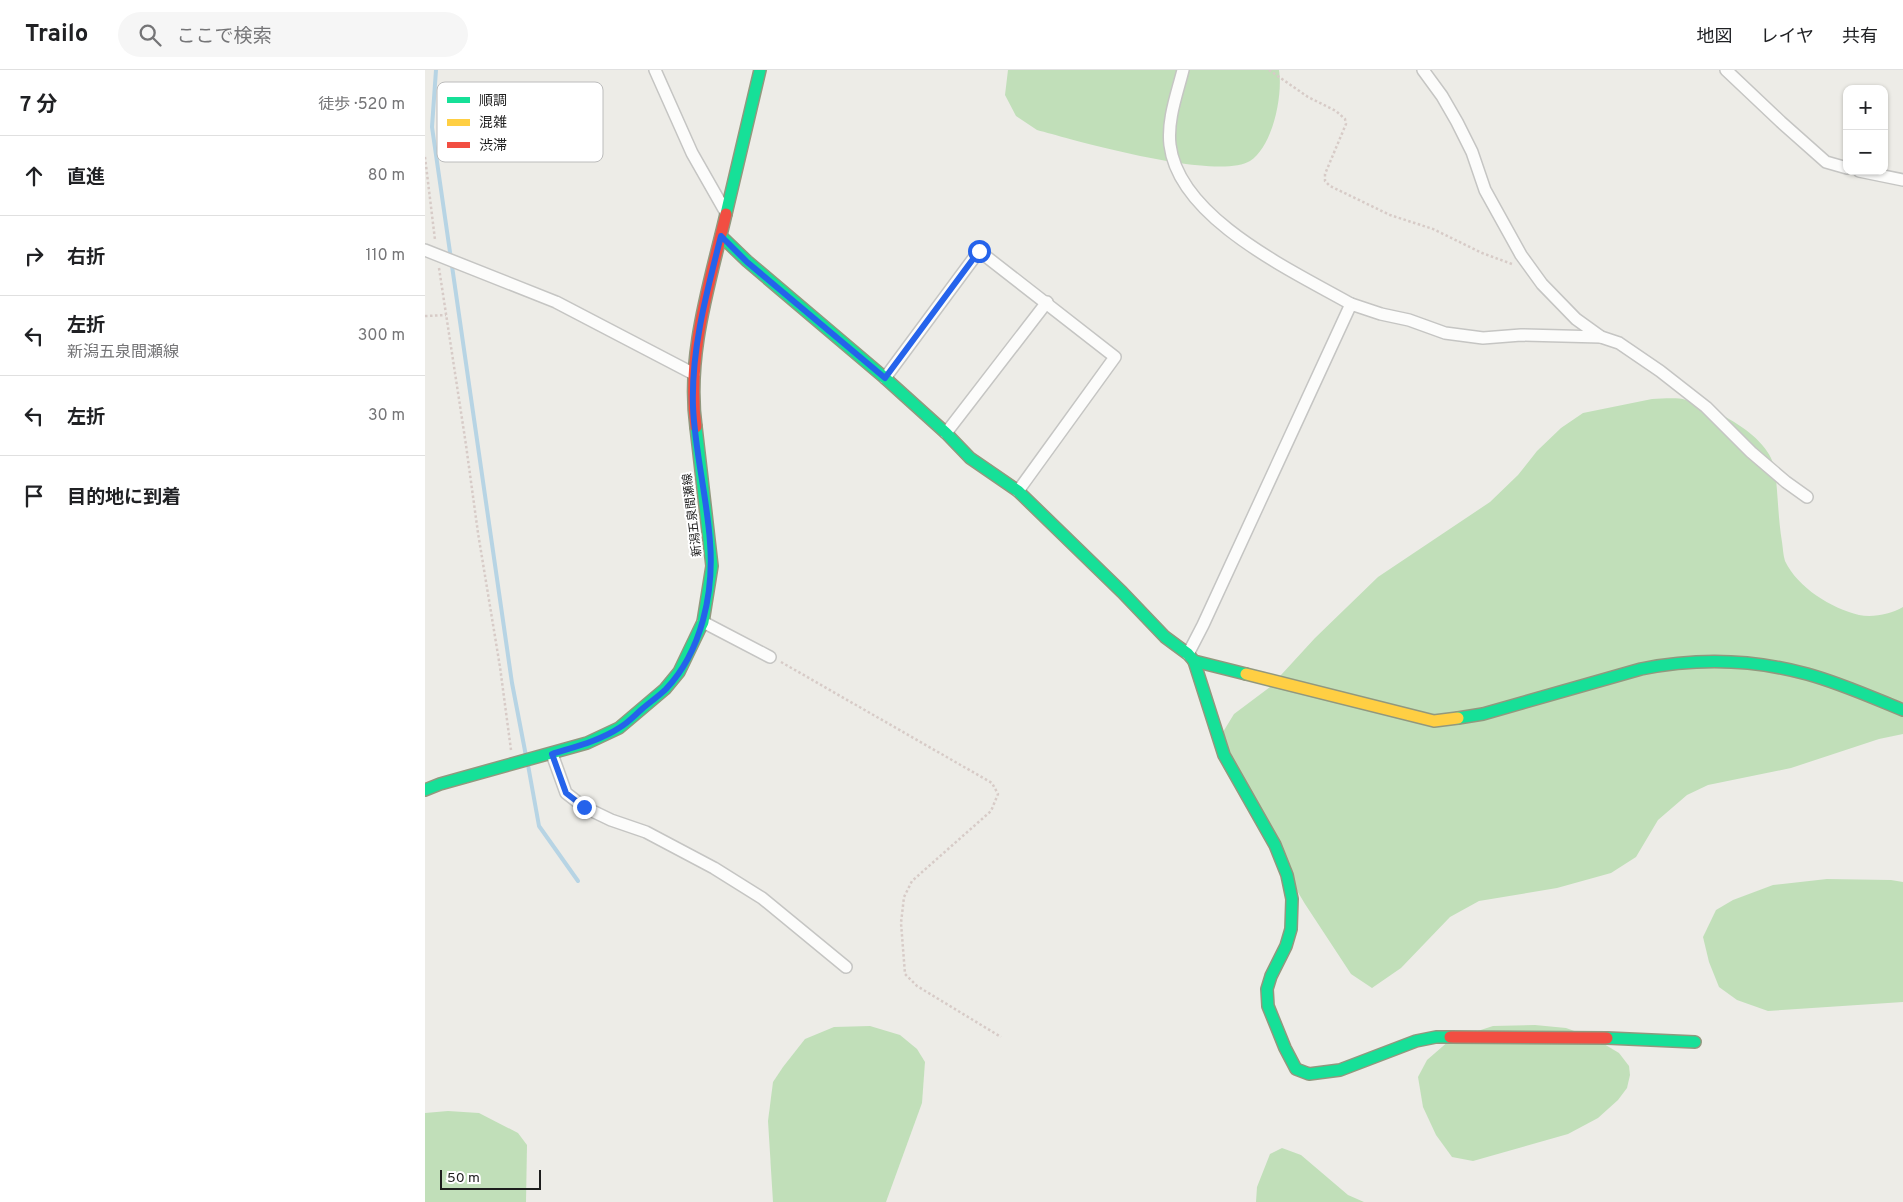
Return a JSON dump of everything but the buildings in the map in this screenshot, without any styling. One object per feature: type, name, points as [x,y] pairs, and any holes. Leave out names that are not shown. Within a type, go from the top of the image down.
[{"type":"street","points":[[655,70],[692,153],[725,211]]},
{"type":"street","name":"新潟五泉間瀬線","points":[[425,790],[440,784],[587,743],[619,728],[665,690],[688,656],[703,622],[712,566],[693,407],[694,374],[701,320],[725,211],[760,70]]},
{"type":"street","points":[[1183,70],[1170,124],[1170,145],[1176,167],[1190,192],[1212,216],[1245,242],[1351,304],[1381,314],[1409,320],[1445,333],[1483,338],[1521,335],[1601,337]]},
{"type":"street","points":[[1423,70],[1442,96],[1457,122],[1472,152],[1485,190],[1521,255],[1542,284],[1576,319],[1601,337],[1619,344],[1660,371],[1706,407],[1751,452],[1807,497]]},
{"type":"street","points":[[1726,70],[1826,162],[1843,167]]},
{"type":"street","points":[[1879,175],[1903,180]]},
{"type":"street","points":[[721,236],[747,262],[885,378],[946,433],[970,458],[1018,491],[1122,592],[1165,638],[1191,658],[1434,721],[1483,714],[1648,667],[1662,664],[1695,662],[1734,662],[1772,666],[1805,674],[1903,710]]},
{"type":"street","points":[[425,250],[556,302],[694,374]]},
{"type":"street","points":[[885,378],[979,251],[1115,356],[1018,491]]},
{"type":"street","points":[[946,433],[1047,302]]},
{"type":"street","points":[[1351,304],[1203,625],[1191,658],[1224,756],[1275,845],[1287,875],[1292,899],[1291,929],[1286,946],[1271,976],[1267,989],[1268,1006],[1285,1048],[1297,1069],[1309,1074],[1340,1070],[1416,1041],[1436,1037],[1579,1037],[1695,1042]]},
{"type":"street","points":[[703,622],[770,657]]},
{"type":"street","points":[[552,754],[566,793],[584,807],[611,820],[645,832],[714,868],[762,898],[846,967]]},
{"type":"path","points":[[1269,70],[1308,97],[1336,111],[1345,119],[1346,124],[1325,174],[1325,181],[1330,186],[1390,215],[1433,230],[1482,253],[1509,264],[1531,268]]},
{"type":"path","points":[[425,158],[446,259],[446,315],[467,445],[478,533],[500,667],[522,762]]},
{"type":"path","points":[[425,316],[446,315]]},
{"type":"path","points":[[770,657],[818,682],[992,783],[998,794],[991,811],[912,880],[904,896],[901,923],[905,974],[917,986],[1001,1037]]},
{"type":"green space","points":[[1008,70],[1279,70],[1278,106],[1265,144],[1250,161],[1233,166],[1179,163],[1113,150],[1037,130],[1016,116],[1005,95]]},
{"type":"green space","points":[[1674,398],[1698,404],[1740,426],[1753,435],[1763,446],[1771,458],[1775,470],[1785,561],[1798,580],[1816,596],[1848,612],[1859,615],[1882,615],[1903,607],[1903,734],[1879,739],[1791,768],[1708,785],[1687,795],[1658,820],[1636,857],[1611,873],[1557,888],[1479,901],[1450,917],[1401,968],[1372,988],[1351,974],[1305,904],[1223,767],[1223,732],[1234,714],[1270,687],[1315,638],[1378,577],[1490,502],[1518,475],[1537,451],[1561,428],[1583,413],[1652,399]]},
{"type":"green space","points":[[1827,879],[1891,880],[1903,882],[1903,1002],[1768,1011],[1737,1000],[1719,987],[1709,962],[1703,937],[1716,910],[1733,900],[1773,885]]},
{"type":"green space","points":[[1535,1025],[1566,1028],[1594,1038],[1619,1053],[1629,1066],[1630,1075],[1627,1088],[1618,1100],[1598,1118],[1568,1134],[1473,1161],[1452,1157],[1436,1135],[1423,1107],[1418,1077],[1427,1060],[1450,1040],[1493,1026]]},
{"type":"green space","points":[[870,1026],[900,1035],[917,1049],[925,1062],[922,1103],[886,1202],[773,1202],[768,1121],[773,1082],[805,1039],[834,1027]]},
{"type":"green space","points":[[448,1111],[479,1113],[518,1133],[527,1145],[526,1202],[425,1202],[425,1113]]},
{"type":"green space","points":[[1282,1148],[1301,1155],[1348,1195],[1364,1202],[1256,1202],[1257,1187],[1270,1154]]},
{"type":"waterway","points":[[436,70],[432,127],[437,162]]},
{"type":"waterway","points":[[437,162],[512,683],[526,756]]},
{"type":"waterway","points":[[528,765],[539,826],[578,881]]},
{"type":"traffic: fast","points":[[726,214],[760,70]]},
{"type":"traffic: fast","points":[[721,236],[747,261],[885,378],[946,433],[970,458],[1018,491],[1122,592],[1165,637],[1188,654],[1194,661],[1246,674]]},
{"type":"traffic: fast","points":[[425,790],[440,784],[587,743],[619,728],[665,689],[679,672],[703,622],[712,566],[696,427]]},
{"type":"traffic: fast","points":[[1194,661],[1224,755],[1275,845],[1287,875],[1292,899],[1291,929],[1286,946],[1271,976],[1267,989],[1268,1006],[1285,1048],[1296,1069],[1309,1074],[1340,1070],[1416,1041],[1436,1037],[1450,1037]]},
{"type":"traffic: fast","points":[[1458,718],[1483,714],[1641,669],[1662,665],[1703,662],[1766,665],[1807,674],[1903,710]]},
{"type":"traffic: fast","points":[[1607,1038],[1695,1042]]},
{"type":"traffic: slow","points":[[1246,674],[1434,721],[1458,718]]},
{"type":"traffic: jam","points":[[696,427],[694,373],[697,346],[701,319],[726,214]]},
{"type":"traffic: jam","points":[[1450,1037],[1607,1038]]},
{"type":"route","points":[[584,807],[566,793],[552,754],[587,743],[619,728],[665,690],[679,672],[688,656],[703,622],[712,566],[693,407],[694,374],[701,320],[721,236],[747,262],[885,378],[979,251]]}]
